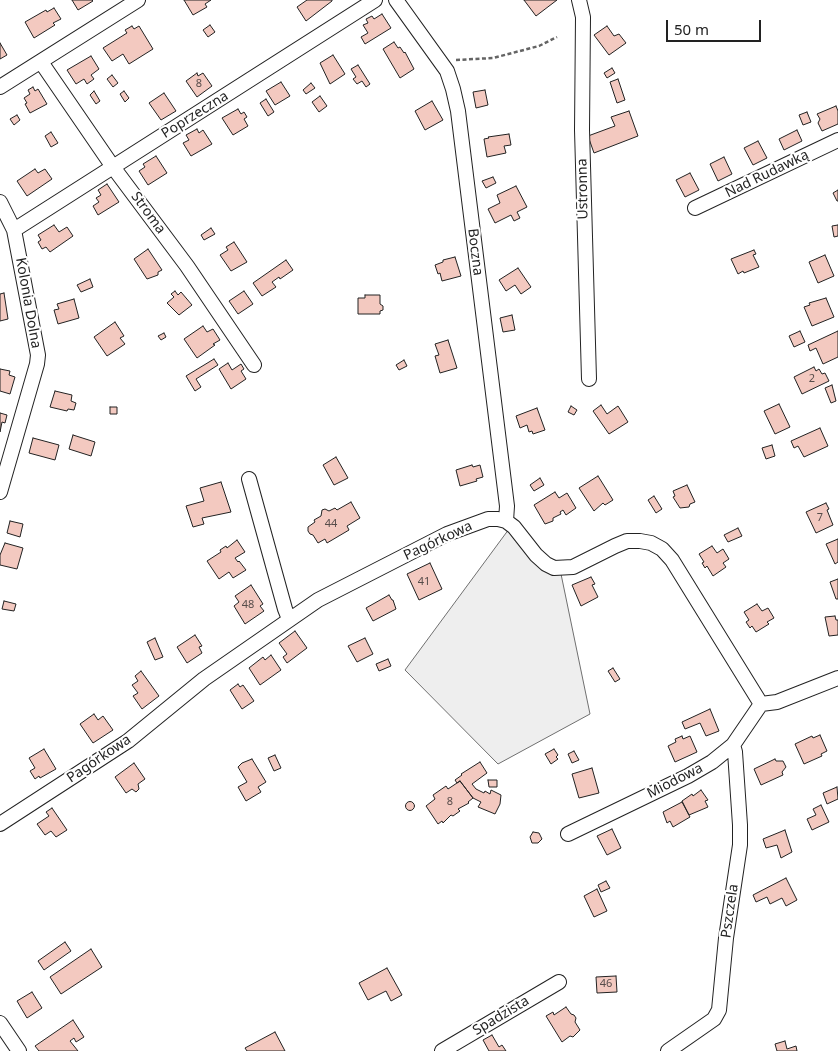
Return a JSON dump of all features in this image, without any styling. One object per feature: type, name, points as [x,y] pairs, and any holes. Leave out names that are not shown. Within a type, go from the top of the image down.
[{"type":"street","points":[[0,87],[138,0]]},
{"type":"street","name":"Poprzeczna","points":[[14,230],[375,0]]},
{"type":"street","name":"Boczna","points":[[396,0],[447,70],[458,111],[507,506],[506,520]]},
{"type":"street","name":"Ustronna","points":[[579,0],[583,17],[582,139],[589,379]]},
{"type":"street","name":"Stroma","points":[[41,62],[254,365]]},
{"type":"street","name":"Nad Rudawką","points":[[696,208],[838,140]]},
{"type":"street","name":"Kolonia Dolna","points":[[0,202],[14,230],[38,355],[0,492]]},
{"type":"street","points":[[249,479],[284,609],[289,619]]},
{"type":"street","name":"Pagórkowa","points":[[0,824],[128,741],[204,678],[318,600],[447,534],[488,519],[506,520]]},
{"type":"street","points":[[506,520],[514,527],[536,555],[554,568],[573,567],[627,542],[646,542],[662,549],[672,560],[761,704],[777,702],[838,678]]},
{"type":"street","name":"Miodowa","points":[[568,834],[688,776],[712,762],[733,745],[761,704]]},
{"type":"street","name":"Pszczela","points":[[668,1051],[714,1019],[719,1010],[726,938],[740,845],[735,752],[733,745]]},
{"type":"street","name":"Spadzista","points":[[442,1051],[559,982]]},
{"type":"street","points":[[0,1023],[19,1051]]},
{"type":"path","points":[[439,60],[493,58],[539,46],[557,37]]},
{"type":"shaded area","points":[[509,529],[561,574],[590,714],[498,764],[405,670]]},
{"type":"building","points":[[72,0],[92,0],[93,1],[78,10]]},
{"type":"building","points":[[184,0],[211,0],[205,4],[207,7],[193,15]]},
{"type":"building","points":[[307,0],[332,1],[306,21],[297,7]]},
{"type":"building","points":[[524,0],[557,0],[536,16]]},
{"type":"building","points":[[54,8],[61,19],[34,38],[25,22],[46,10],[47,12]]},
{"type":"building","points":[[382,14],[391,28],[365,44],[361,37],[368,33],[363,25],[368,23],[366,19],[372,16],[374,19]]},
{"type":"building","points":[[210,25],[215,32],[208,37],[203,30]]},
{"type":"building","points":[[132,26],[134,29],[139,26],[153,49],[129,64],[123,54],[112,61],[103,48],[127,33],[125,30]]},
{"type":"building","points":[[607,26],[614,36],[619,34],[626,43],[609,55],[594,35]]},
{"type":"building","points":[[394,42],[398,48],[400,47],[405,52],[414,69],[400,78],[383,49]]},
{"type":"building","points":[[0,43],[7,55],[0,59]]},
{"type":"building","points":[[333,55],[345,74],[330,84],[320,63]]},
{"type":"building","points":[[91,56],[99,69],[91,75],[94,79],[87,84],[84,79],[76,84],[67,70]]},
{"type":"building","points":[[358,65],[370,84],[366,87],[362,81],[357,84],[353,79],[356,77],[351,69]]},
{"type":"building","points":[[612,68],[615,73],[607,78],[604,73]]},
{"type":"building","points":[[197,73],[198,76],[203,73],[212,86],[197,97],[186,81]]},
{"type":"building","points":[[112,75],[118,83],[113,87],[107,79]]},
{"type":"building","points":[[618,79],[625,100],[617,103],[610,82]]},
{"type":"building","points":[[281,82],[290,96],[275,105],[266,91]]},
{"type":"building","points":[[311,83],[315,88],[306,94],[303,90]]},
{"type":"building","points":[[33,87],[35,91],[38,89],[47,104],[30,113],[24,98],[30,94],[28,90]]},
{"type":"building","points":[[485,90],[488,105],[476,108],[473,92]]},
{"type":"building","points":[[94,91],[100,101],[96,104],[90,95]]},
{"type":"building","points":[[124,91],[129,98],[125,102],[120,94]]},
{"type":"building","points":[[164,93],[176,111],[161,120],[149,103]]},
{"type":"building","points":[[320,96],[327,106],[319,112],[312,102]]},
{"type":"building","points":[[266,99],[274,112],[268,116],[260,103]]},
{"type":"building","points":[[432,101],[443,120],[425,130],[415,111]]},
{"type":"building","points":[[836,106],[838,124],[822,131],[818,123],[820,119],[817,114]]},
{"type":"building","points":[[238,109],[241,114],[244,112],[247,117],[244,119],[248,126],[233,135],[222,118]]},
{"type":"building","points":[[629,111],[638,136],[594,153],[588,136],[615,126],[611,117]]},
{"type":"building","points":[[807,112],[811,122],[803,125],[799,115]]},
{"type":"building","points":[[17,115],[20,120],[14,125],[10,119]]},
{"type":"building","points":[[197,129],[199,133],[203,130],[212,144],[191,156],[183,143],[189,140],[186,135]]},
{"type":"building","points":[[797,130],[802,141],[784,150],[779,139]]},
{"type":"building","points":[[51,132],[58,143],[51,147],[45,136]]},
{"type":"building","points":[[509,134],[511,145],[504,146],[506,153],[487,157],[484,139]]},
{"type":"building","points":[[758,141],[767,158],[753,165],[744,148]]},
{"type":"building","points":[[156,156],[167,173],[148,185],[139,171],[145,167],[143,164]]},
{"type":"building","points":[[724,157],[732,174],[718,181],[710,164]]},
{"type":"building","points":[[35,169],[38,173],[45,169],[52,179],[27,196],[17,181]]},
{"type":"building","points":[[690,173],[699,190],[685,197],[676,180]]},
{"type":"building","points":[[493,177],[496,183],[486,188],[482,181]]},
{"type":"building","points":[[107,184],[119,202],[98,215],[93,206],[99,202],[96,198],[101,195],[98,190]]},
{"type":"building","points":[[516,186],[527,207],[517,212],[520,218],[514,221],[511,215],[495,223],[488,209],[500,203],[497,195]]},
{"type":"building","points":[[838,190],[838,201],[837,201],[833,193]]},
{"type":"building","points":[[54,225],[59,232],[67,227],[73,236],[50,252],[46,247],[42,249],[38,242],[41,240],[38,235]]},
{"type":"building","points":[[838,225],[838,236],[834,237],[832,226]]},
{"type":"building","points":[[211,228],[215,234],[204,240],[201,235]]},
{"type":"building","points":[[234,242],[247,262],[231,271],[220,255],[228,250],[226,247]]},
{"type":"building","points":[[148,249],[162,270],[158,272],[158,275],[147,279],[134,259]]},
{"type":"building","points":[[754,250],[756,254],[753,255],[759,267],[738,274],[731,259]]},
{"type":"building","points":[[825,255],[834,276],[818,283],[809,262]]},
{"type":"building","points":[[455,257],[461,276],[442,281],[435,265],[443,262],[443,260]]},
{"type":"building","points":[[286,260],[293,270],[272,282],[276,287],[262,296],[253,283]]},
{"type":"building","points":[[518,268],[531,287],[521,294],[515,285],[506,291],[499,280]]},
{"type":"building","points":[[90,279],[93,287],[81,292],[77,285]]},
{"type":"building","points":[[175,291],[178,295],[181,292],[192,305],[179,315],[167,303],[174,297],[171,294]]},
{"type":"building","points":[[244,291],[253,304],[238,314],[229,301]]},
{"type":"building","points":[[4,293],[8,319],[0,321],[0,294]]},
{"type":"building","points":[[365,295],[380,295],[380,304],[383,306],[383,310],[380,311],[380,314],[358,314],[358,298],[365,298]]},
{"type":"building","points":[[826,298],[834,317],[812,326],[804,307],[810,305],[809,303]]},
{"type":"building","points":[[74,299],[79,318],[58,324],[54,310],[59,309],[57,304]]},
{"type":"building","points":[[512,315],[515,330],[503,332],[500,318]]},
{"type":"building","points":[[115,322],[124,336],[120,338],[125,344],[107,356],[94,337]]},
{"type":"building","points":[[203,326],[207,332],[213,329],[220,340],[197,358],[184,339]]},
{"type":"building","points":[[800,331],[805,342],[794,347],[789,336]]},
{"type":"building","points":[[838,331],[838,357],[823,364],[816,348],[810,351],[808,345]]},
{"type":"building","points":[[164,333],[166,337],[161,340],[158,336]]},
{"type":"building","points":[[448,340],[457,368],[440,373],[435,356],[439,355],[435,344]]},
{"type":"building","points":[[214,359],[218,365],[196,379],[201,387],[195,391],[186,376]]},
{"type":"building","points":[[404,360],[407,366],[399,370],[396,365]]},
{"type":"building","points":[[228,363],[232,370],[241,364],[244,369],[241,371],[246,379],[231,389],[219,369]]},
{"type":"building","points":[[814,367],[816,371],[819,369],[822,374],[825,373],[829,381],[802,394],[794,377]]},
{"type":"building","points":[[0,369],[10,371],[9,375],[15,377],[10,394],[0,391]]},
{"type":"building","points":[[832,385],[836,401],[831,403],[825,388]]},
{"type":"building","points":[[55,391],[72,395],[71,401],[76,403],[74,410],[68,409],[67,411],[50,407]]},
{"type":"building","points":[[779,404],[790,427],[775,434],[764,411]]},
{"type":"building","points":[[601,405],[607,414],[618,406],[628,422],[609,434],[593,411]]},
{"type":"building","points":[[571,406],[577,410],[574,415],[568,412]]},
{"type":"building","points":[[110,407],[117,407],[117,414],[110,414]]},
{"type":"building","points":[[537,408],[545,430],[533,434],[532,431],[529,432],[527,425],[520,428],[516,416]]},
{"type":"building","points":[[0,413],[7,415],[5,423],[2,422],[0,432]]},
{"type":"building","points":[[820,428],[828,446],[804,457],[798,446],[794,448],[791,441]]},
{"type":"building","points":[[73,435],[95,442],[91,456],[69,449]]},
{"type":"building","points":[[33,438],[59,445],[55,460],[29,453]]},
{"type":"building","points":[[772,445],[775,456],[766,459],[762,448]]},
{"type":"building","points":[[336,457],[348,478],[334,485],[323,465]]},
{"type":"building","points":[[472,465],[473,467],[480,465],[483,477],[476,479],[477,481],[460,486],[456,470]]},
{"type":"building","points":[[598,476],[613,500],[605,505],[603,503],[594,511],[579,488]]},
{"type":"building","points":[[540,478],[544,485],[534,491],[530,485]]},
{"type":"building","points":[[221,482],[231,512],[202,518],[204,524],[193,527],[186,506],[204,501],[200,488]]},
{"type":"building","points":[[687,485],[695,502],[690,504],[689,507],[680,508],[673,497],[675,496],[673,491]]},
{"type":"building","points":[[555,492],[559,498],[567,493],[576,508],[566,515],[563,510],[560,512],[561,514],[553,518],[553,521],[545,524],[534,505]]},
{"type":"building","points":[[654,496],[662,509],[656,513],[648,500]]},
{"type":"building","points":[[351,502],[360,518],[347,526],[349,530],[327,543],[325,539],[318,543],[308,531],[308,527],[321,516],[322,510],[329,511],[335,508],[337,510]]},
{"type":"building","points":[[826,503],[833,525],[816,533],[806,512]]},
{"type":"building","points":[[10,521],[23,524],[20,537],[7,533]]},
{"type":"building","points":[[738,528],[742,536],[728,542],[724,535]]},
{"type":"building","points":[[838,539],[838,562],[835,564],[826,544]]},
{"type":"building","points":[[237,540],[245,552],[235,558],[246,570],[233,578],[229,572],[219,579],[207,561],[221,552],[220,550],[226,546],[227,548]]},
{"type":"building","points":[[5,543],[23,548],[17,569],[0,565],[0,555]]},
{"type":"building","points":[[712,546],[717,553],[723,549],[729,559],[723,563],[726,567],[713,576],[707,566],[705,568],[699,554]]},
{"type":"building","points":[[430,563],[442,589],[419,600],[407,574]]},
{"type":"building","points":[[591,577],[595,584],[592,585],[598,597],[581,606],[572,585]]},
{"type":"building","points":[[838,579],[838,599],[836,599],[830,582]]},
{"type":"building","points":[[251,585],[263,604],[260,606],[264,611],[245,624],[234,606],[239,602],[235,596]]},
{"type":"building","points":[[389,595],[396,609],[373,621],[366,608]]},
{"type":"building","points":[[4,601],[16,604],[14,611],[2,609]]},
{"type":"building","points":[[757,604],[762,611],[768,608],[774,618],[767,622],[769,624],[756,632],[746,622],[749,620],[744,612]]},
{"type":"building","points":[[835,616],[836,620],[838,620],[838,635],[829,636],[825,617]]},
{"type":"building","points":[[295,631],[307,648],[287,663],[283,657],[287,654],[279,643]]},
{"type":"building","points":[[195,635],[202,646],[199,647],[202,653],[187,663],[177,647]]},
{"type":"building","points":[[155,638],[163,657],[155,660],[147,642]]},
{"type":"building","points":[[365,638],[373,654],[357,662],[348,646]]},
{"type":"building","points":[[271,655],[281,670],[260,685],[249,668],[263,657],[265,660]]},
{"type":"building","points":[[388,659],[391,666],[379,671],[376,664]]},
{"type":"building","points":[[613,668],[620,679],[615,682],[608,671]]},
{"type":"building","points":[[141,671],[159,696],[142,709],[133,696],[138,693],[132,685],[138,681],[135,676]]},
{"type":"building","points":[[238,684],[240,687],[243,685],[254,701],[242,709],[230,690]]},
{"type":"building","points":[[710,709],[719,731],[706,736],[700,723],[685,729],[682,722]]},
{"type":"building","points":[[94,714],[98,720],[103,716],[113,730],[93,743],[80,724]]},
{"type":"building","points":[[820,735],[827,751],[821,754],[822,756],[804,764],[795,744],[812,736],[813,738]]},
{"type":"building","points":[[682,736],[683,739],[690,736],[697,752],[675,762],[668,746],[676,742],[675,739]]},
{"type":"building","points":[[44,749],[56,769],[35,779],[30,771],[35,768],[29,758]]},
{"type":"building","points":[[554,749],[558,759],[551,764],[545,754]]},
{"type":"building","points":[[574,751],[579,760],[572,763],[568,754]]},
{"type":"building","points":[[275,755],[281,768],[274,771],[268,758]]},
{"type":"building","points":[[252,759],[266,782],[258,787],[261,792],[246,801],[238,787],[247,782],[238,767]]},
{"type":"building","points":[[775,759],[776,761],[783,761],[786,767],[782,772],[783,775],[761,785],[754,769]]},
{"type":"building","points":[[480,762],[487,773],[472,784],[476,789],[484,793],[485,791],[490,794],[491,790],[501,795],[500,804],[495,814],[478,807],[481,802],[473,798],[460,781],[457,783],[455,780]]},
{"type":"building","points":[[134,763],[145,779],[138,784],[139,789],[136,792],[132,789],[126,793],[115,777]]},
{"type":"building","points":[[592,768],[599,793],[579,798],[572,774]]},
{"type":"building","points":[[488,780],[497,780],[497,787],[489,787]]},
{"type":"building","points":[[460,781],[473,798],[469,803],[458,809],[460,811],[453,816],[451,815],[443,823],[442,821],[438,824],[426,806],[435,799],[433,795],[446,786],[448,789]]},
{"type":"building","points":[[837,787],[838,799],[827,804],[823,793]]},
{"type":"building","points":[[701,790],[708,800],[705,801],[708,807],[689,815],[682,801]]},
{"type":"building","points":[[410,802],[414,806],[410,810],[406,806]]},
{"type":"building","points":[[682,802],[690,817],[673,827],[670,821],[667,823],[663,812]]},
{"type":"building","points":[[821,805],[829,822],[812,830],[807,819],[816,815],[813,809]]},
{"type":"building","points":[[52,808],[67,830],[56,837],[51,831],[45,835],[37,824],[49,816],[46,812]]},
{"type":"building","points":[[612,829],[621,848],[607,855],[597,836]]},
{"type":"building","points":[[785,830],[792,852],[781,858],[777,845],[766,848],[763,839]]},
{"type":"building","points":[[533,832],[539,833],[542,839],[538,843],[532,843],[530,837]]},
{"type":"building","points":[[786,878],[797,900],[786,906],[782,898],[770,904],[767,897],[756,902],[753,895]]},
{"type":"building","points":[[606,881],[610,888],[601,892],[598,885]]},
{"type":"building","points":[[597,889],[607,911],[594,917],[584,896]]},
{"type":"building","points":[[65,942],[71,951],[44,970],[38,961]]},
{"type":"building","points":[[91,949],[102,967],[61,994],[50,977]]},
{"type":"building","points":[[387,968],[402,995],[391,1001],[386,991],[368,1000],[359,983]]},
{"type":"building","points":[[616,976],[617,992],[597,993],[596,977]]},
{"type":"building","points":[[32,992],[42,1008],[27,1018],[17,1001]]},
{"type":"building","points":[[566,1007],[576,1018],[575,1022],[580,1030],[573,1037],[570,1036],[562,1042],[546,1016],[553,1012],[554,1015]]},
{"type":"building","points":[[73,1020],[84,1037],[76,1042],[74,1038],[70,1041],[78,1051],[39,1051],[35,1046]]},
{"type":"building","points":[[275,1032],[285,1051],[247,1051],[245,1048]]},
{"type":"building","points":[[492,1035],[499,1047],[502,1045],[506,1051],[489,1051],[483,1040]]},
{"type":"building","points":[[785,1041],[787,1049],[796,1046],[797,1051],[777,1051],[775,1044]]}]
